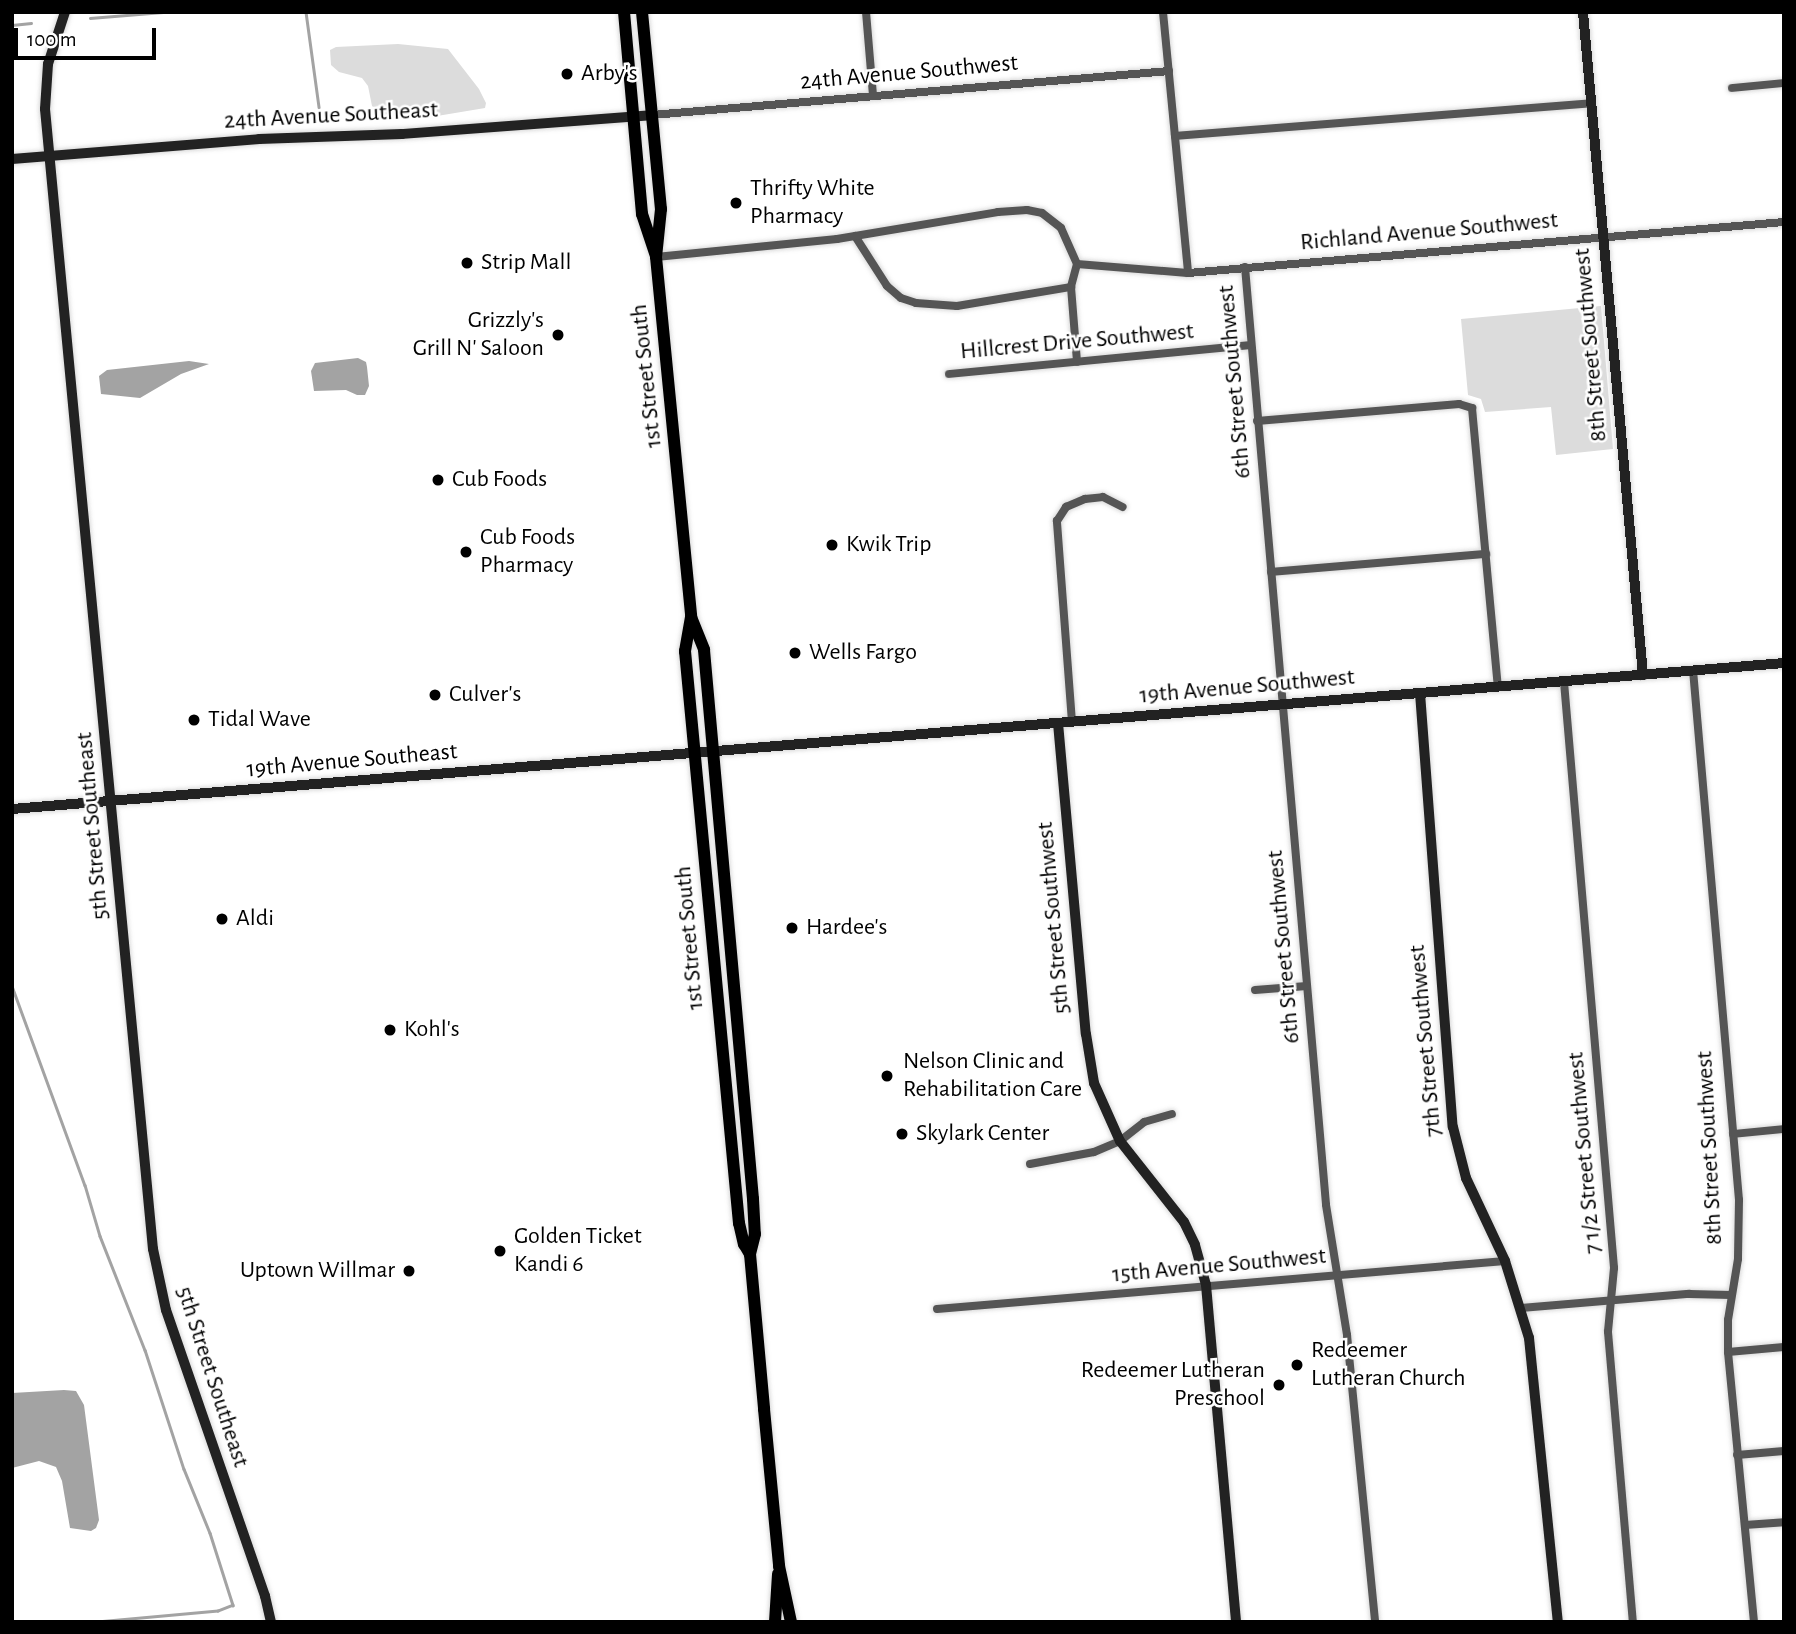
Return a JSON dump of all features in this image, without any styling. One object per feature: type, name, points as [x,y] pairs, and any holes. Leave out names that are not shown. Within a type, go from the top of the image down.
[{"type":"main road","name":"1st Street South","points":[[624,12],[642,214],[656,257]]},
{"type":"main road","name":"1st Street South","points":[[642,12],[661,209],[656,257],[691,617],[685,651],[739,1223],[744,1244],[750,1254]]},
{"type":"main road","name":"1st Street South","points":[[691,617],[704,650],[752,1184],[755,1234],[750,1254],[779,1566],[791,1622]]},
{"type":"main road","name":"1st Street South","points":[[775,1622],[779,1566]]},
{"type":"street","name":"5th Street Southeast","points":[[65,12],[46,74],[45,109],[157,1272],[172,1330],[265,1596],[271,1622]]},
{"type":"street","points":[[866,12],[873,95]]},
{"type":"street","name":"6th Street Southwest","points":[[1163,12],[1188,273]]},
{"type":"street","name":"8th Street Southwest","points":[[1583,12],[1643,675]]},
{"type":"street","name":"24th Avenue Southwest","points":[[652,115],[1169,71]]},
{"type":"street","points":[[1732,88],[1784,83]]},
{"type":"street","points":[[1175,136],[1591,103]]},
{"type":"street","name":"24th Avenue Southeast","points":[[12,159],[270,138],[421,133],[652,115]]},
{"type":"street","points":[[656,257],[855,236],[907,225],[1027,210],[1042,213],[1061,228],[1077,264],[1071,287],[1077,362]]},
{"type":"street","name":"Richland Avenue Southwest","points":[[1077,264],[1188,273],[1784,222]]},
{"type":"street","points":[[855,236],[887,286],[901,298],[916,303],[957,306],[1071,287]]},
{"type":"street","name":"6th Street Southwest","points":[[1245,267],[1326,1205],[1347,1335],[1375,1622]]},
{"type":"street","name":"Hillcrest Drive Southwest","points":[[949,374],[1250,345]]},
{"type":"street","points":[[1257,421],[1470,405],[1475,415],[1498,687]]},
{"type":"street","points":[[1072,722],[1057,520],[1066,507],[1085,499],[1103,497],[1123,506]]},
{"type":"street","points":[[1271,572],[1486,554]]},
{"type":"street","name":"19th Avenue Southwest","points":[[713,753],[1784,663]]},
{"type":"street","name":"8th Street Southwest","points":[[1693,670],[1740,1230],[1731,1295],[1728,1352],[1754,1622]]},
{"type":"street","name":"7 1/2 Street Southwest","points":[[1564,681],[1614,1268],[1608,1332],[1633,1622]]},
{"type":"street","name":"7th Street Southwest","points":[[1420,694],[1452,1126],[1466,1178],[1505,1261],[1521,1308],[1534,1376],[1558,1622]]},
{"type":"street","name":"5th Street Southwest","points":[[1058,723],[1088,1056],[1101,1104],[1120,1141],[1184,1222],[1195,1245],[1206,1285],[1236,1622]]},
{"type":"street","name":"19th Avenue Southeast","points":[[12,809],[713,753]]},
{"type":"street","points":[[1255,990],[1307,986]]},
{"type":"street","points":[[1030,1164],[1080,1156],[1120,1141],[1144,1122],[1172,1114]]},
{"type":"street","points":[[1733,1134],[1784,1129]]},
{"type":"street","name":"15th Avenue Southwest","points":[[937,1309],[1505,1261]]},
{"type":"street","points":[[1521,1308],[1611,1299],[1731,1295]]},
{"type":"street","points":[[1728,1352],[1784,1347]]},
{"type":"street","points":[[1737,1455],[1784,1451]]},
{"type":"street","points":[[1745,1525],[1784,1522]]},
{"type":"shaded area","points":[[398,44],[448,49],[479,89],[486,103],[485,108],[437,116],[386,119],[377,114],[372,106],[368,86],[362,78],[339,72],[331,65],[330,50],[336,47]]},
{"type":"shaded area","points":[[1601,306],[1613,449],[1556,455],[1551,407],[1485,412],[1481,399],[1468,395],[1461,319]]},
{"type":"shaded area","points":[[358,358],[366,362],[367,367],[369,386],[365,395],[346,390],[314,391],[311,371],[315,363]]},
{"type":"shaded area","points":[[189,361],[209,364],[181,374],[140,398],[101,394],[99,376],[107,370]]},
{"type":"shaded area","points":[[76,1391],[84,1405],[99,1520],[96,1528],[91,1531],[70,1528],[62,1481],[56,1467],[39,1461],[12,1468],[12,1393]]},
{"type":"waterway","points":[[90,18],[163,12]]},
{"type":"waterway","points":[[306,12],[319,107]]},
{"type":"waterway","points":[[12,25],[31,23]]},
{"type":"waterway","points":[[12,986],[85,1185],[100,1236],[145,1350],[233,1605],[218,1611],[98,1622]]},
{"type":"place","name":"Arby's","points":[[567,74]]},
{"type":"place","name":"Thrifty White Pharmacy","points":[[736,203]]},
{"type":"place","name":"Strip Mall","points":[[467,263]]},
{"type":"place","name":"Grizzly's Grill N' Saloon","points":[[558,335]]},
{"type":"place","name":"Cub Foods","points":[[438,480]]},
{"type":"place","name":"Kwik Trip","points":[[832,545]]},
{"type":"place","name":"Cub Foods Pharmacy","points":[[466,552]]},
{"type":"place","name":"Wells Fargo","points":[[795,653]]},
{"type":"place","name":"Culver's","points":[[435,695]]},
{"type":"place","name":"Tidal Wave","points":[[194,720]]},
{"type":"place","name":"Aldi","points":[[222,919]]},
{"type":"place","name":"Hardee's","points":[[792,928]]},
{"type":"place","name":"Kohl's","points":[[390,1030]]},
{"type":"place","name":"Nelson Clinic and Rehabilitation Care","points":[[887,1076]]},
{"type":"place","name":"Skylark Center","points":[[902,1134]]},
{"type":"place","name":"Golden Ticket Kandi 6","points":[[500,1251]]},
{"type":"place","name":"Uptown Willmar","points":[[409,1271]]},
{"type":"place","name":"Redeemer Lutheran Church","points":[[1297,1365]]},
{"type":"place","name":"Redeemer Lutheran Preschool","points":[[1279,1385]]}]
